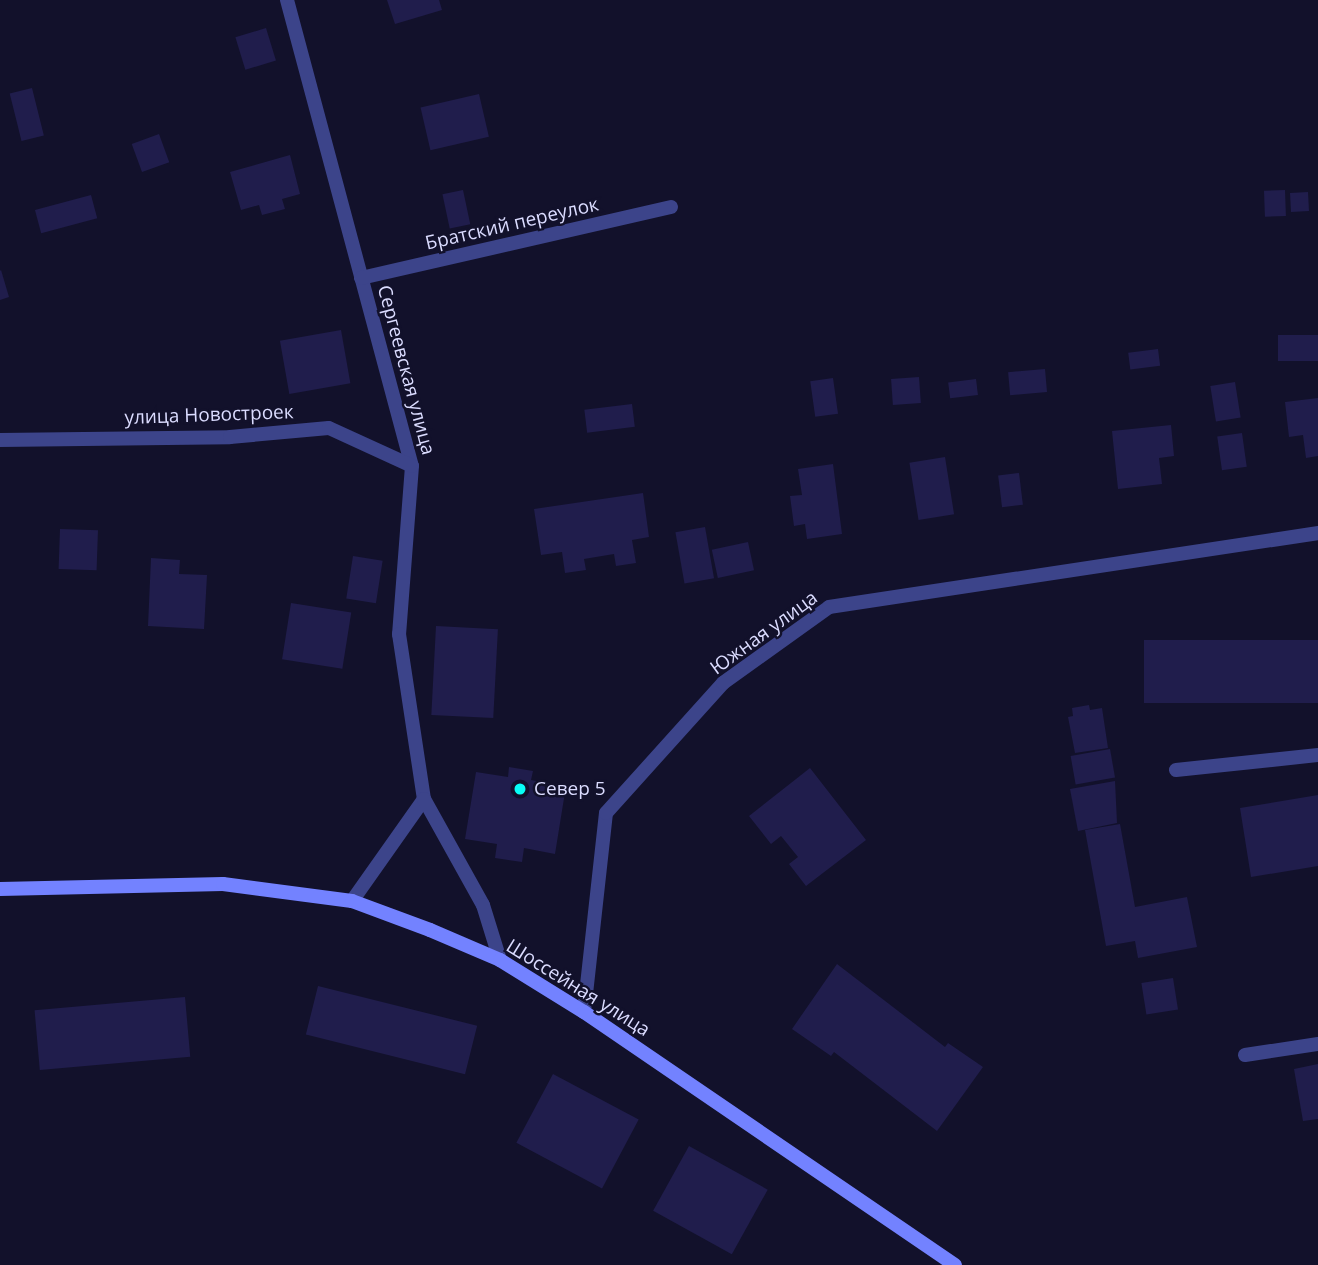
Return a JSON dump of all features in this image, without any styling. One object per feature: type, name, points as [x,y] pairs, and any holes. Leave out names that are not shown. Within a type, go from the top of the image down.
[{"type":"main road","name":"Шоссейная улица","points":[[0,888],[223,884],[352,901],[500,960],[584,1012],[955,1265]]},
{"type":"street","name":"Сергеевская улица","points":[[286,0],[412,466],[398,634],[424,799]]},
{"type":"street","name":"Братский переулок","points":[[361,278],[671,207]]},
{"type":"street","name":"улица Новостроек","points":[[0,440],[230,437],[329,428],[412,466]]},
{"type":"street","name":"Южная улица","points":[[584,1012],[606,813],[723,683],[829,607],[1318,533]]},
{"type":"street","points":[[1176,770],[1318,755]]},
{"type":"street","points":[[352,901],[424,799],[484,905],[500,960]]},
{"type":"street","points":[[1245,1055],[1318,1044]]},
{"type":"building","points":[[387,0],[439,0],[442,10],[395,24]]},
{"type":"building","points":[[266,28],[276,61],[245,70],[235,37]]},
{"type":"building","points":[[32,88],[44,136],[22,141],[10,94]]},
{"type":"building","points":[[479,94],[489,137],[430,150],[421,107]]},
{"type":"building","points":[[159,134],[169,162],[142,172],[132,144]]},
{"type":"building","points":[[290,155],[300,194],[282,199],[285,209],[262,215],[259,205],[241,210],[230,172]]},
{"type":"building","points":[[463,190],[470,224],[450,229],[442,194]]},
{"type":"building","points":[[1285,190],[1286,216],[1265,217],[1264,191]]},
{"type":"building","points":[[1308,192],[1309,211],[1291,212],[1290,193]]},
{"type":"building","points":[[91,195],[97,218],[41,233],[35,210]]},
{"type":"building","points":[[0,271],[9,297],[0,300]]},
{"type":"building","points":[[341,330],[350,383],[289,394],[280,341]]},
{"type":"building","points":[[1278,335],[1318,335],[1318,361],[1278,361]]},
{"type":"building","points":[[1158,349],[1160,366],[1130,370],[1128,353]]},
{"type":"building","points":[[1045,369],[1047,392],[1010,395],[1008,372]]},
{"type":"building","points":[[919,377],[921,403],[893,405],[891,379]]},
{"type":"building","points":[[833,378],[838,414],[815,417],[810,381]]},
{"type":"building","points":[[976,379],[978,395],[950,398],[948,382]]},
{"type":"building","points":[[1235,382],[1241,418],[1216,421],[1210,386]]},
{"type":"building","points":[[1318,398],[1318,456],[1306,458],[1303,435],[1289,437],[1285,402]]},
{"type":"building","points":[[632,404],[635,427],[587,433],[584,410]]},
{"type":"building","points":[[1171,425],[1174,456],[1159,458],[1162,484],[1118,489],[1112,431]]},
{"type":"building","points":[[1242,433],[1247,467],[1222,470],[1217,436]]},
{"type":"building","points":[[945,457],[954,514],[919,520],[909,463]]},
{"type":"building","points":[[833,464],[842,534],[807,539],[805,524],[794,526],[790,496],[802,495],[798,469]]},
{"type":"building","points":[[1019,473],[1023,505],[1002,507],[998,476]]},
{"type":"building","points":[[643,493],[649,537],[632,540],[636,563],[616,566],[614,554],[584,559],[586,570],[565,573],[562,552],[541,555],[534,509]]},
{"type":"building","points":[[705,527],[714,578],[684,583],[675,532]]},
{"type":"building","points":[[60,529],[98,530],[97,570],[59,569]]},
{"type":"building","points":[[748,542],[754,570],[718,578],[712,550]]},
{"type":"building","points":[[353,556],[383,561],[376,603],[346,598]]},
{"type":"building","points":[[151,558],[180,560],[179,574],[207,575],[204,629],[148,626]]},
{"type":"building","points":[[291,603],[351,613],[342,669],[282,659]]},
{"type":"building","points":[[436,626],[498,629],[493,718],[431,715]]},
{"type":"building","points":[[1144,640],[1318,640],[1318,703],[1144,703]]},
{"type":"building","points":[[1089,705],[1090,710],[1102,708],[1108,748],[1075,753],[1068,717],[1073,716],[1072,708]]},
{"type":"building","points":[[1110,749],[1115,778],[1076,785],[1071,756]]},
{"type":"building","points":[[509,767],[533,771],[531,780],[566,786],[555,854],[524,848],[522,862],[495,858],[497,844],[465,839],[476,772],[508,777]]},
{"type":"building","points":[[810,768],[866,840],[806,886],[789,864],[798,857],[781,836],[771,844],[749,816]]},
{"type":"building","points":[[1115,781],[1117,823],[1078,831],[1070,789]]},
{"type":"building","points":[[1318,795],[1318,866],[1251,877],[1240,808]]},
{"type":"building","points":[[1120,824],[1135,907],[1187,897],[1197,947],[1138,958],[1135,941],[1106,946],[1085,830]]},
{"type":"building","points":[[837,964],[945,1047],[948,1043],[983,1067],[937,1131],[834,1052],[831,1056],[792,1029]]},
{"type":"building","points":[[1173,978],[1178,1010],[1146,1015],[1141,983]]},
{"type":"building","points":[[318,986],[477,1026],[465,1074],[306,1035]]},
{"type":"building","points":[[185,997],[190,1057],[40,1070],[35,1010]]},
{"type":"building","points":[[1318,1064],[1318,1119],[1303,1121],[1294,1069]]},
{"type":"building","points":[[553,1074],[639,1120],[602,1188],[516,1143]]},
{"type":"building","points":[[689,1146],[768,1190],[732,1254],[653,1211]]},
{"type":"place","name":"Север 5","points":[[520,789]]}]
